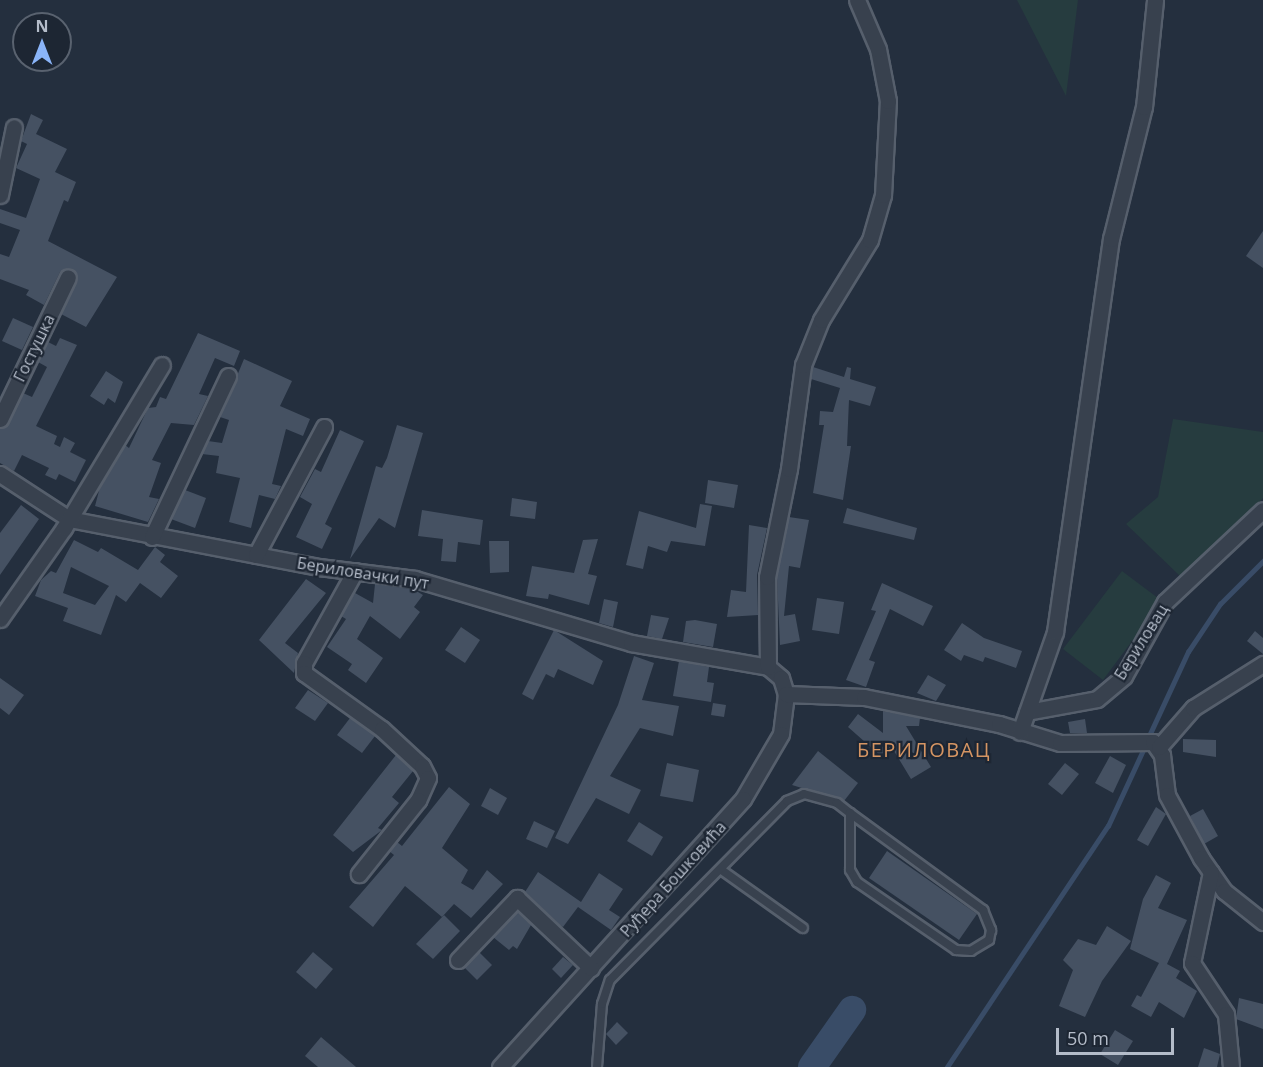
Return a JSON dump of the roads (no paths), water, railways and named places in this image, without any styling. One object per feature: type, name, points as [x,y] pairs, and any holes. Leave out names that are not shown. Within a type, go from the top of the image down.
[{"type":"street","points":[[857,0],[878,49],[888,101],[883,195],[870,240],[820,320],[803,365],[789,469],[767,577],[768,668],[781,678],[786,694],[864,697],[1060,743],[1150,743],[1193,708],[1263,664]]},
{"type":"street","points":[[1020,732],[1059,610],[1111,239],[1136,153],[1155,0]]},
{"type":"street","points":[[0,195],[14,127]]},
{"type":"street","name":"Гостушка","points":[[0,419],[68,277]]},
{"type":"street","points":[[0,619],[69,519],[162,365]]},
{"type":"street","points":[[152,537],[228,376]]},
{"type":"street","points":[[256,555],[324,427]]},
{"type":"street","name":"Бериловачки пут","points":[[0,474],[69,519],[152,537],[415,579],[631,643],[768,668]]},
{"type":"street","name":"Бериловац","points":[[1027,712],[1097,699],[1124,676],[1165,602],[1263,510]]},
{"type":"street","points":[[355,571],[304,663],[304,673],[382,729],[428,778],[418,800],[359,874]]},
{"type":"street","name":"Руђера Бошковића","points":[[500,1067],[743,800],[781,734],[786,694]]},
{"type":"street","points":[[1150,743],[1167,795],[1211,872],[1238,904],[1263,922]]},
{"type":"street","points":[[1211,872],[1192,963],[1226,1014],[1231,1067]]},
{"type":"street","points":[[458,960],[517,898],[591,968]]},
{"type":"lane","points":[[597,1067],[602,1004],[610,980],[723,871],[787,801],[804,794],[821,795],[850,813],[983,910],[991,930],[989,940],[971,951],[956,950],[857,882],[850,870],[850,813]]},
{"type":"lane","points":[[723,871],[803,928]]},
{"type":"waterway","points":[[1148,738],[1188,652],[1220,604],[1263,561]]},
{"type":"waterway","points":[[947,1067],[1108,826],[1145,746]]},
{"type":"waterway","points":[[812,1067],[852,1010]]},
{"type":"district","name":"БЕРИЛОВАЦ","points":[[924,749]]}]
